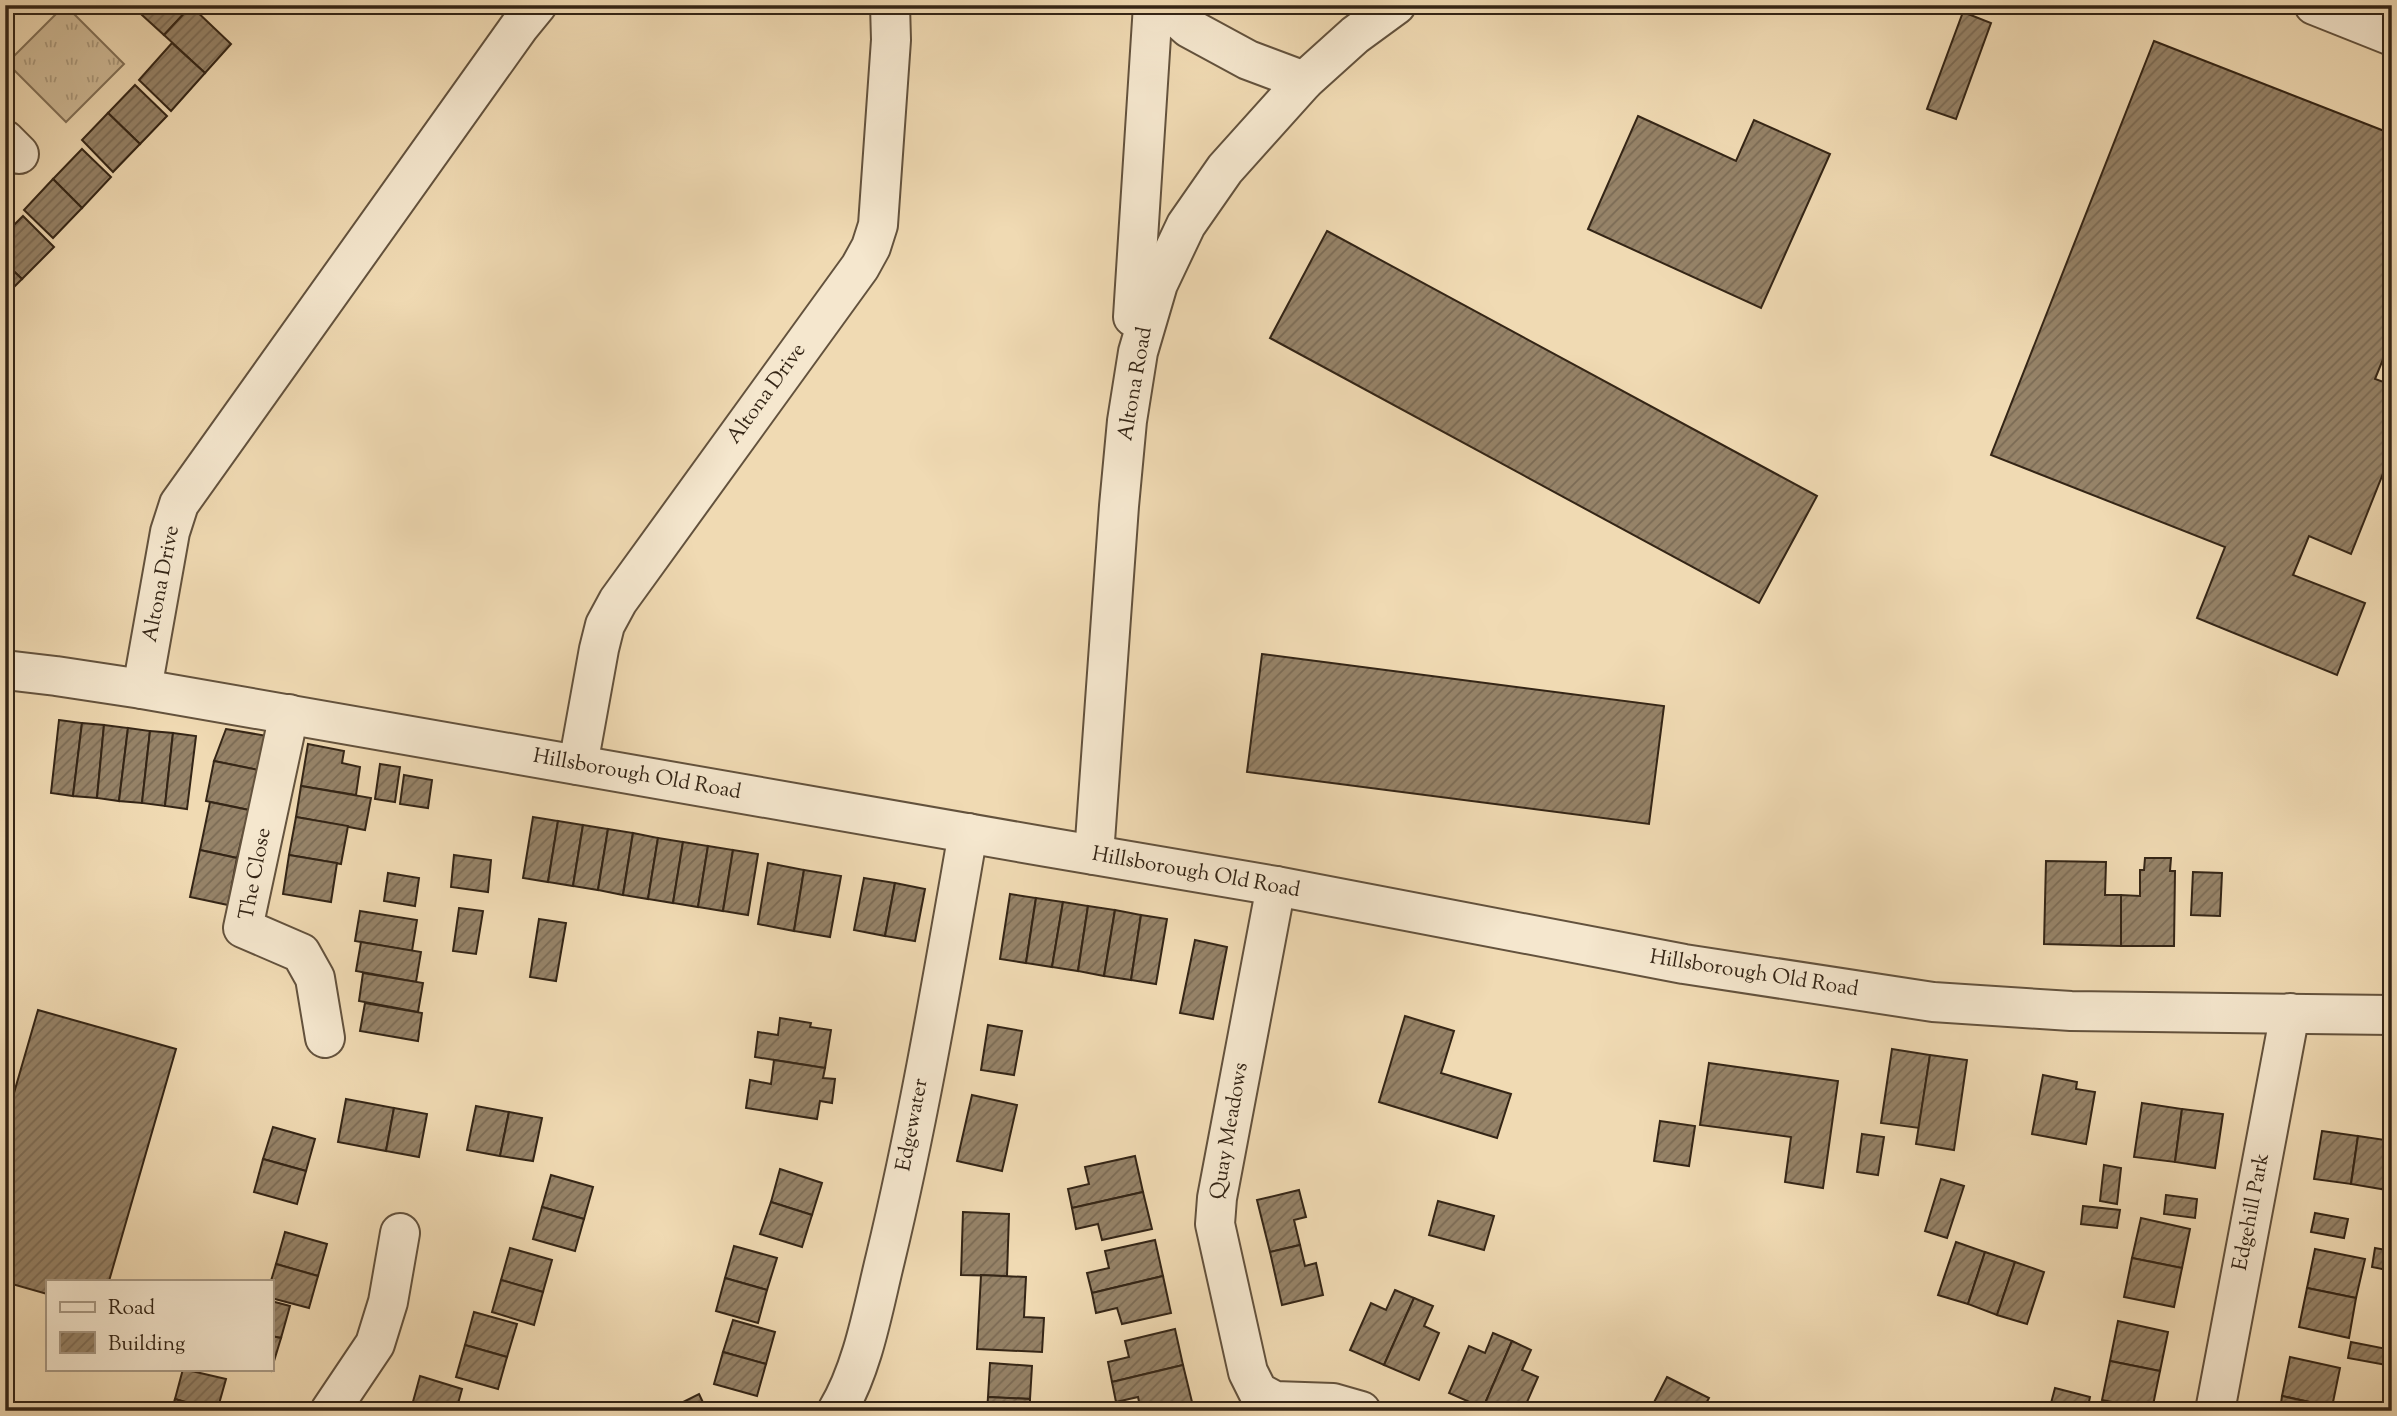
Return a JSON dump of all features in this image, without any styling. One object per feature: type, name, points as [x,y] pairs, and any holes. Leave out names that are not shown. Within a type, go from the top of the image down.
[{"type":"street","name":"Altona Drive","points":[[142,690],[170,532],[179,504],[537,5]]},
{"type":"street","name":"Altona Drive","points":[[578,765],[599,649],[605,625],[618,601],[860,267],[871,247],[878,225],[891,40],[890,5]]},
{"type":"street","points":[[1127,421],[1153,5]]},
{"type":"street","points":[[1163,5],[1189,28],[1248,60],[1304,81]]},
{"type":"street","name":"Altona Road","points":[[1094,855],[1127,421],[1138,352],[1158,284],[1186,225],[1225,169],[1304,81],[1354,35],[1396,5]]},
{"type":"street","points":[[2314,5],[2392,36]]},
{"type":"street","name":"Hillsborough Old Road","points":[[5,670],[142,690],[1276,886],[1684,964],[1933,1002],[2071,1011],[2392,1015]]},
{"type":"street","name":"The Close","points":[[289,715],[243,928],[301,953],[315,978],[325,1038]]},
{"type":"street","name":"Edgewater","points":[[837,1411],[846,1395],[869,1328],[894,1221],[968,834]]},
{"type":"street","name":"Quay Meadows","points":[[1276,886],[1217,1198],[1215,1224],[1248,1372],[1258,1392],[1275,1401],[1333,1403],[1361,1411]]},
{"type":"street","name":"Edgehill Park","points":[[2214,1411],[2290,1013]]},
{"type":"street","points":[[330,1411],[375,1344],[388,1302],[400,1233]]},
{"type":"green space","points":[[65,5],[124,64],[66,122],[7,63]]},
{"type":"building","points":[[5,5],[15,5],[5,15]]},
{"type":"building","points":[[131,5],[190,5],[191,6],[164,35]]},
{"type":"building","points":[[191,6],[231,44],[205,73],[164,35]]},
{"type":"building","points":[[1963,12],[1991,23],[1956,119],[1927,109]]},
{"type":"building","points":[[2154,41],[2392,134],[2392,337],[2375,379],[2392,385],[2392,451],[2351,554],[2309,536],[2293,575],[2365,603],[2337,675],[2197,618],[2225,547],[1991,455]]},
{"type":"building","points":[[172,43],[205,73],[171,111],[139,80]]},
{"type":"building","points":[[135,85],[167,116],[140,144],[108,113]]},
{"type":"building","points":[[108,113],[140,144],[113,172],[82,140]]},
{"type":"building","points":[[1638,116],[1736,161],[1754,120],[1830,154],[1761,308],[1588,229]]},
{"type":"building","points":[[82,149],[111,177],[82,208],[53,179]]},
{"type":"building","points":[[53,179],[82,208],[53,238],[24,210]]},
{"type":"building","points":[[23,216],[54,247],[22,279],[5,263],[5,234]]},
{"type":"building","points":[[1327,231],[1817,496],[1759,603],[1270,338]]},
{"type":"building","points":[[5,263],[22,279],[5,296]]},
{"type":"building","points":[[1262,654],[1664,706],[1649,824],[1247,772]]},
{"type":"building","points":[[59,720],[82,723],[73,796],[51,793]]},
{"type":"building","points":[[82,723],[104,725],[97,798],[73,796]]},
{"type":"building","points":[[104,725],[128,728],[119,801],[97,798]]},
{"type":"building","points":[[128,728],[150,731],[142,803],[119,801]]},
{"type":"building","points":[[226,729],[267,736],[258,770],[214,761]]},
{"type":"building","points":[[150,731],[173,733],[165,806],[142,803]]},
{"type":"building","points":[[173,733],[196,736],[187,809],[165,806]]},
{"type":"building","points":[[308,744],[344,751],[342,763],[360,767],[356,795],[301,786]]},
{"type":"building","points":[[214,761],[258,770],[249,810],[206,801]]},
{"type":"building","points":[[380,764],[400,767],[395,802],[375,799]]},
{"type":"building","points":[[404,775],[432,780],[428,808],[400,804]]},
{"type":"building","points":[[301,786],[371,798],[365,830],[296,817]]},
{"type":"building","points":[[210,802],[249,810],[237,858],[200,850]]},
{"type":"building","points":[[296,817],[348,826],[341,864],[289,855]]},
{"type":"building","points":[[533,817],[558,821],[548,882],[523,878]]},
{"type":"building","points":[[558,821],[583,825],[573,886],[548,882]]},
{"type":"building","points":[[583,825],[608,829],[598,890],[573,886]]},
{"type":"building","points":[[608,829],[633,833],[623,895],[598,890]]},
{"type":"building","points":[[633,833],[658,838],[648,899],[623,895]]},
{"type":"building","points":[[658,838],[683,842],[673,903],[648,899]]},
{"type":"building","points":[[683,842],[708,846],[698,907],[673,903]]},
{"type":"building","points":[[708,846],[733,850],[723,911],[698,907]]},
{"type":"building","points":[[200,850],[237,858],[228,905],[190,897]]},
{"type":"building","points":[[733,850],[758,854],[748,915],[723,911]]},
{"type":"building","points":[[289,855],[337,863],[331,902],[283,894]]},
{"type":"building","points":[[454,855],[491,860],[488,892],[451,887]]},
{"type":"building","points":[[2145,858],[2171,858],[2170,871],[2175,871],[2174,946],[2121,946],[2121,895],[2140,896],[2140,870],[2144,870]]},
{"type":"building","points":[[2046,861],[2106,862],[2105,895],[2121,895],[2121,946],[2044,944]]},
{"type":"building","points":[[768,863],[804,870],[794,931],[758,924]]},
{"type":"building","points":[[2392,863],[2392,885],[2384,883]]},
{"type":"building","points":[[804,870],[841,876],[830,937],[794,931]]},
{"type":"building","points":[[2193,872],[2222,873],[2220,916],[2191,915]]},
{"type":"building","points":[[388,873],[419,878],[415,906],[384,901]]},
{"type":"building","points":[[864,878],[895,883],[885,936],[854,930]]},
{"type":"building","points":[[895,883],[925,889],[915,941],[885,936]]},
{"type":"building","points":[[1010,894],[1036,898],[1026,963],[1000,959]]},
{"type":"building","points":[[1036,898],[1063,902],[1052,967],[1026,963]]},
{"type":"building","points":[[1063,902],[1088,906],[1078,971],[1052,967]]},
{"type":"building","points":[[1088,906],[1115,910],[1104,976],[1078,971]]},
{"type":"building","points":[[459,908],[483,911],[476,954],[453,951]]},
{"type":"building","points":[[1115,910],[1141,915],[1131,980],[1104,976]]},
{"type":"building","points":[[360,911],[417,920],[412,951],[355,941]]},
{"type":"building","points":[[1141,915],[1167,919],[1156,984],[1131,980]]},
{"type":"building","points":[[539,919],[566,923],[556,981],[530,977]]},
{"type":"building","points":[[1195,940],[1227,947],[1213,1019],[1180,1013]]},
{"type":"building","points":[[361,942],[421,952],[416,982],[356,971]]},
{"type":"building","points":[[363,973],[423,983],[418,1012],[359,1001]]},
{"type":"building","points":[[365,1003],[422,1013],[418,1041],[360,1031]]},
{"type":"building","points":[[38,1010],[176,1049],[109,1280],[46,1280],[46,1294],[5,1282],[5,1124]]},
{"type":"building","points":[[1405,1016],[1454,1031],[1441,1073],[1511,1094],[1497,1138],[1379,1102]]},
{"type":"building","points":[[780,1018],[811,1023],[810,1027],[831,1030],[825,1068],[755,1057],[758,1032],[778,1035]]},
{"type":"building","points":[[988,1025],[1022,1031],[1014,1075],[981,1070]]},
{"type":"building","points":[[1892,1049],[1930,1055],[1919,1128],[1881,1123]]},
{"type":"building","points":[[1930,1055],[1967,1060],[1954,1150],[1916,1144]]},
{"type":"building","points":[[774,1060],[825,1068],[823,1078],[835,1079],[832,1103],[820,1101],[817,1119],[746,1108],[750,1080],[771,1084]]},
{"type":"building","points":[[1709,1063],[1838,1081],[1823,1188],[1785,1182],[1791,1137],[1700,1125]]},
{"type":"building","points":[[2043,1075],[2077,1082],[2076,1089],[2095,1092],[2086,1144],[2032,1134]]},
{"type":"building","points":[[972,1095],[1017,1105],[1002,1171],[957,1161]]},
{"type":"building","points":[[346,1099],[394,1108],[386,1151],[338,1142]]},
{"type":"building","points":[[2142,1103],[2182,1109],[2175,1162],[2134,1157]]},
{"type":"building","points":[[476,1106],[509,1112],[500,1156],[467,1150]]},
{"type":"building","points":[[394,1108],[427,1114],[419,1157],[386,1151]]},
{"type":"building","points":[[2182,1109],[2223,1114],[2215,1168],[2175,1162]]},
{"type":"building","points":[[509,1112],[542,1118],[533,1161],[500,1156]]},
{"type":"building","points":[[1660,1121],[1695,1126],[1689,1166],[1654,1161]]},
{"type":"building","points":[[273,1127],[315,1139],[306,1171],[263,1159]]},
{"type":"building","points":[[2322,1131],[2358,1136],[2351,1184],[2314,1179]]},
{"type":"building","points":[[1862,1134],[1884,1137],[1878,1175],[1857,1172]]},
{"type":"building","points":[[2358,1136],[2392,1141],[2387,1190],[2351,1184]]},
{"type":"building","points":[[1135,1156],[1143,1192],[1072,1208],[1068,1189],[1089,1184],[1085,1167]]},
{"type":"building","points":[[263,1159],[306,1171],[297,1204],[254,1192]]},
{"type":"building","points":[[2104,1165],[2121,1168],[2117,1204],[2100,1201]]},
{"type":"building","points":[[780,1169],[822,1183],[812,1215],[771,1202]]},
{"type":"building","points":[[551,1175],[593,1187],[584,1219],[542,1207]]},
{"type":"building","points":[[1941,1179],[1964,1186],[1947,1238],[1925,1231]]},
{"type":"building","points":[[1299,1190],[1306,1217],[1294,1220],[1300,1245],[1270,1252],[1257,1200]]},
{"type":"building","points":[[1143,1192],[1152,1229],[1102,1240],[1098,1224],[1076,1229],[1072,1208]]},
{"type":"building","points":[[2166,1195],[2197,1199],[2195,1218],[2164,1214]]},
{"type":"building","points":[[1438,1201],[1494,1216],[1484,1250],[1429,1235]]},
{"type":"building","points":[[771,1202],[812,1215],[802,1247],[760,1234]]},
{"type":"building","points":[[2083,1206],[2120,1210],[2117,1228],[2081,1224]]},
{"type":"building","points":[[542,1207],[584,1219],[575,1251],[533,1239]]},
{"type":"building","points":[[963,1212],[1009,1214],[1007,1276],[961,1275]]},
{"type":"building","points":[[2315,1213],[2348,1219],[2344,1238],[2311,1232]]},
{"type":"building","points":[[2141,1218],[2190,1229],[2182,1268],[2132,1258]]},
{"type":"building","points":[[285,1232],[327,1244],[318,1276],[276,1264]]},
{"type":"building","points":[[1155,1240],[1163,1276],[1092,1293],[1087,1273],[1109,1268],[1105,1251]]},
{"type":"building","points":[[1956,1242],[1985,1252],[1968,1304],[1938,1295]]},
{"type":"building","points":[[1300,1245],[1305,1266],[1316,1263],[1323,1295],[1282,1305],[1270,1252]]},
{"type":"building","points":[[734,1246],[777,1258],[767,1290],[725,1278]]},
{"type":"building","points":[[510,1248],[552,1260],[543,1292],[501,1280]]},
{"type":"building","points":[[2375,1248],[2392,1251],[2392,1271],[2372,1267]]},
{"type":"building","points":[[2315,1249],[2365,1259],[2356,1298],[2307,1288]]},
{"type":"building","points":[[1985,1252],[2015,1262],[1997,1315],[1968,1304]]},
{"type":"building","points":[[2132,1258],[2182,1268],[2174,1307],[2124,1297]]},
{"type":"building","points":[[2015,1262],[2044,1272],[2027,1324],[1997,1315]]},
{"type":"building","points":[[276,1264],[318,1276],[309,1308],[273,1299],[271,1280]]},
{"type":"building","points":[[981,1275],[1026,1277],[1024,1317],[1044,1318],[1042,1352],[977,1349]]},
{"type":"building","points":[[1163,1276],[1171,1313],[1122,1324],[1117,1308],[1096,1313],[1092,1293]]},
{"type":"building","points":[[725,1278],[767,1290],[758,1323],[716,1311]]},
{"type":"building","points":[[501,1280],[543,1292],[534,1325],[492,1312]]},
{"type":"building","points":[[2307,1288],[2356,1298],[2349,1338],[2299,1327]]},
{"type":"building","points":[[1395,1290],[1414,1298],[1384,1365],[1350,1350],[1371,1303],[1386,1310]]},
{"type":"building","points":[[1414,1298],[1433,1306],[1424,1326],[1439,1333],[1419,1380],[1384,1365]]},
{"type":"building","points":[[273,1302],[290,1306],[281,1338],[273,1336]]},
{"type":"building","points":[[474,1312],[517,1324],[507,1357],[465,1345]]},
{"type":"building","points":[[733,1320],[775,1332],[766,1364],[723,1352]]},
{"type":"building","points":[[2118,1321],[2168,1332],[2160,1371],[2110,1361]]},
{"type":"building","points":[[1175,1329],[1183,1365],[1112,1382],[1108,1362],[1129,1357],[1125,1341]]},
{"type":"building","points":[[1493,1333],[1512,1341],[1483,1408],[1449,1393],[1469,1346],[1485,1353]]},
{"type":"building","points":[[273,1336],[281,1338],[273,1364]]},
{"type":"building","points":[[1512,1341],[1531,1350],[1522,1370],[1538,1377],[1523,1411],[1488,1411],[1483,1408]]},
{"type":"building","points":[[2351,1342],[2392,1350],[2392,1366],[2348,1358]]},
{"type":"building","points":[[465,1345],[507,1357],[498,1389],[456,1377]]},
{"type":"building","points":[[723,1352],[766,1364],[757,1396],[714,1384]]},
{"type":"building","points":[[2290,1357],[2340,1368],[2332,1407],[2282,1396]]},
{"type":"building","points":[[2110,1361],[2160,1371],[2152,1410],[2102,1400]]},
{"type":"building","points":[[990,1363],[1032,1366],[1030,1399],[988,1397]]},
{"type":"building","points":[[1183,1365],[1192,1402],[1154,1411],[1141,1411],[1138,1397],[1116,1402],[1112,1382]]},
{"type":"building","points":[[183,1370],[226,1379],[217,1411],[175,1399]]},
{"type":"building","points":[[420,1376],[462,1389],[456,1411],[411,1409]]},
{"type":"building","points":[[1667,1377],[1709,1398],[1702,1411],[1650,1410]]},
{"type":"building","points":[[2055,1388],[2090,1397],[2087,1411],[2065,1411],[2050,1407]]},
{"type":"building","points":[[699,1394],[707,1411],[670,1411],[669,1409]]},
{"type":"building","points":[[2282,1396],[2332,1407],[2331,1411],[2280,1411]]},
{"type":"building","points":[[988,1397],[1030,1399],[1030,1411],[987,1411]]},
{"type":"building","points":[[175,1399],[214,1411],[171,1411]]}]
